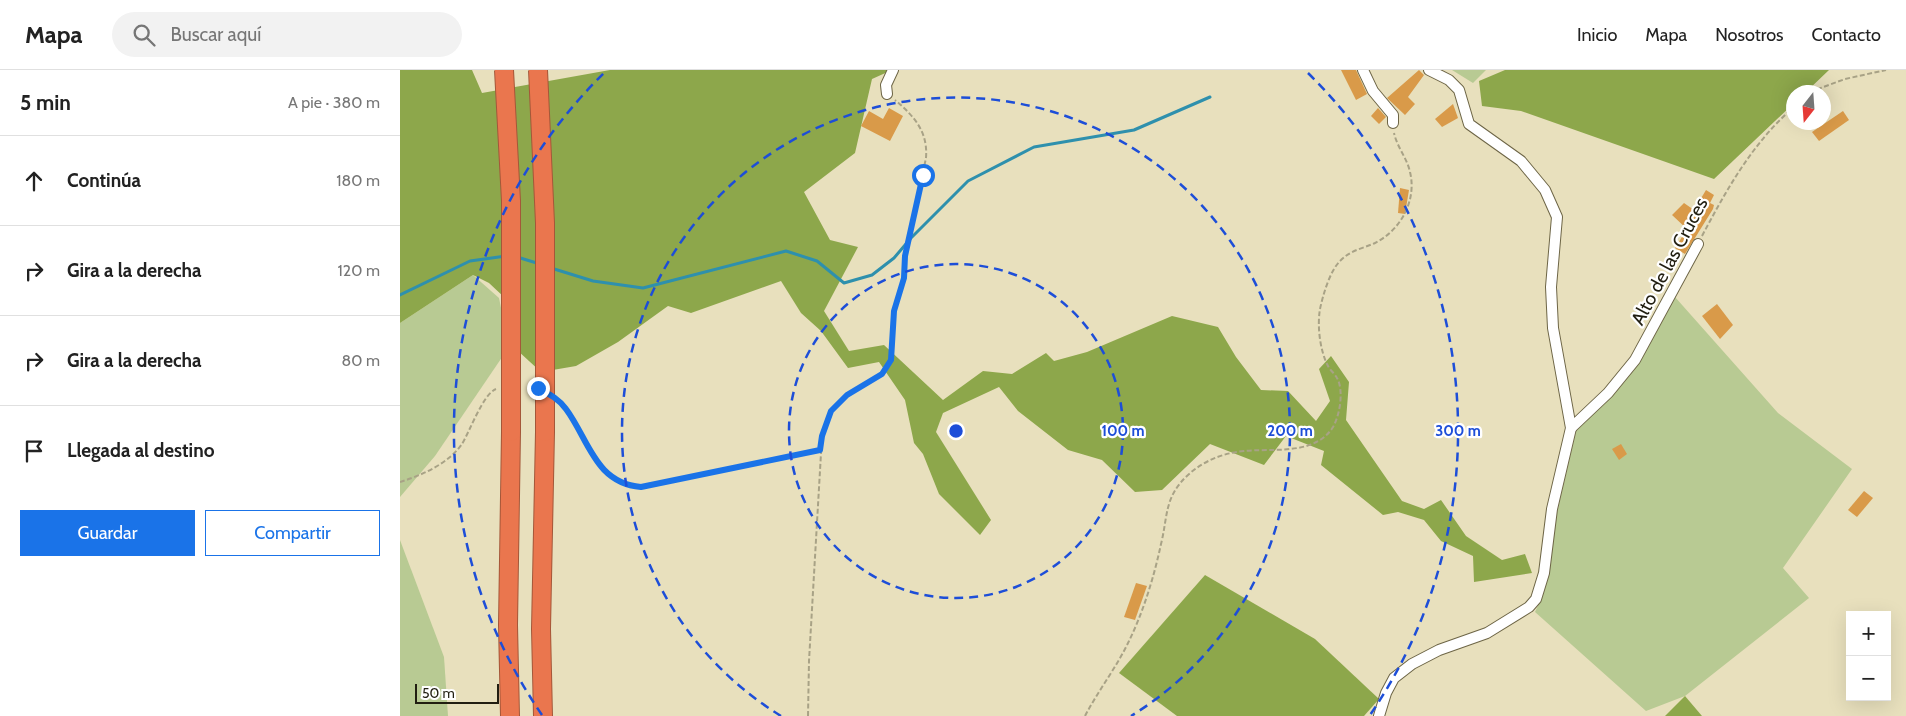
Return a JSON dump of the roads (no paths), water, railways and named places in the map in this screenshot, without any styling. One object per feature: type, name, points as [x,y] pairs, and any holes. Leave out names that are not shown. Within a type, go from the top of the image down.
[{"type":"highway","points":[[504,70],[511,210],[511,432],[508,625],[510,716]]},
{"type":"highway","points":[[538,70],[545,223],[545,432],[541,629],[543,716]]},
{"type":"street","points":[[887,94],[886,85],[893,70]]},
{"type":"street","points":[[1363,70],[1373,91],[1393,115],[1393,123]]},
{"type":"street","points":[[1379,716],[1386,693],[1394,678],[1412,664],[1439,650],[1487,632],[1529,608],[1536,599],[1544,573],[1549,526],[1571,428],[1553,328],[1551,287],[1557,217],[1545,190],[1521,161],[1469,124],[1463,98],[1459,90],[1449,80],[1429,70]]},
{"type":"street","name":"Alto de las Cruces","points":[[1571,428],[1608,393],[1635,360],[1698,244]]},
{"type":"waterway","points":[[551,268],[593,281],[643,288],[786,251],[817,261],[844,283],[872,275],[894,258],[911,238],[968,181],[1034,147],[1134,130],[1210,97]]},
{"type":"waterway","points":[[400,295],[470,261],[506,256]]},
{"type":"waterway","points":[[517,257],[540,264]]}]
